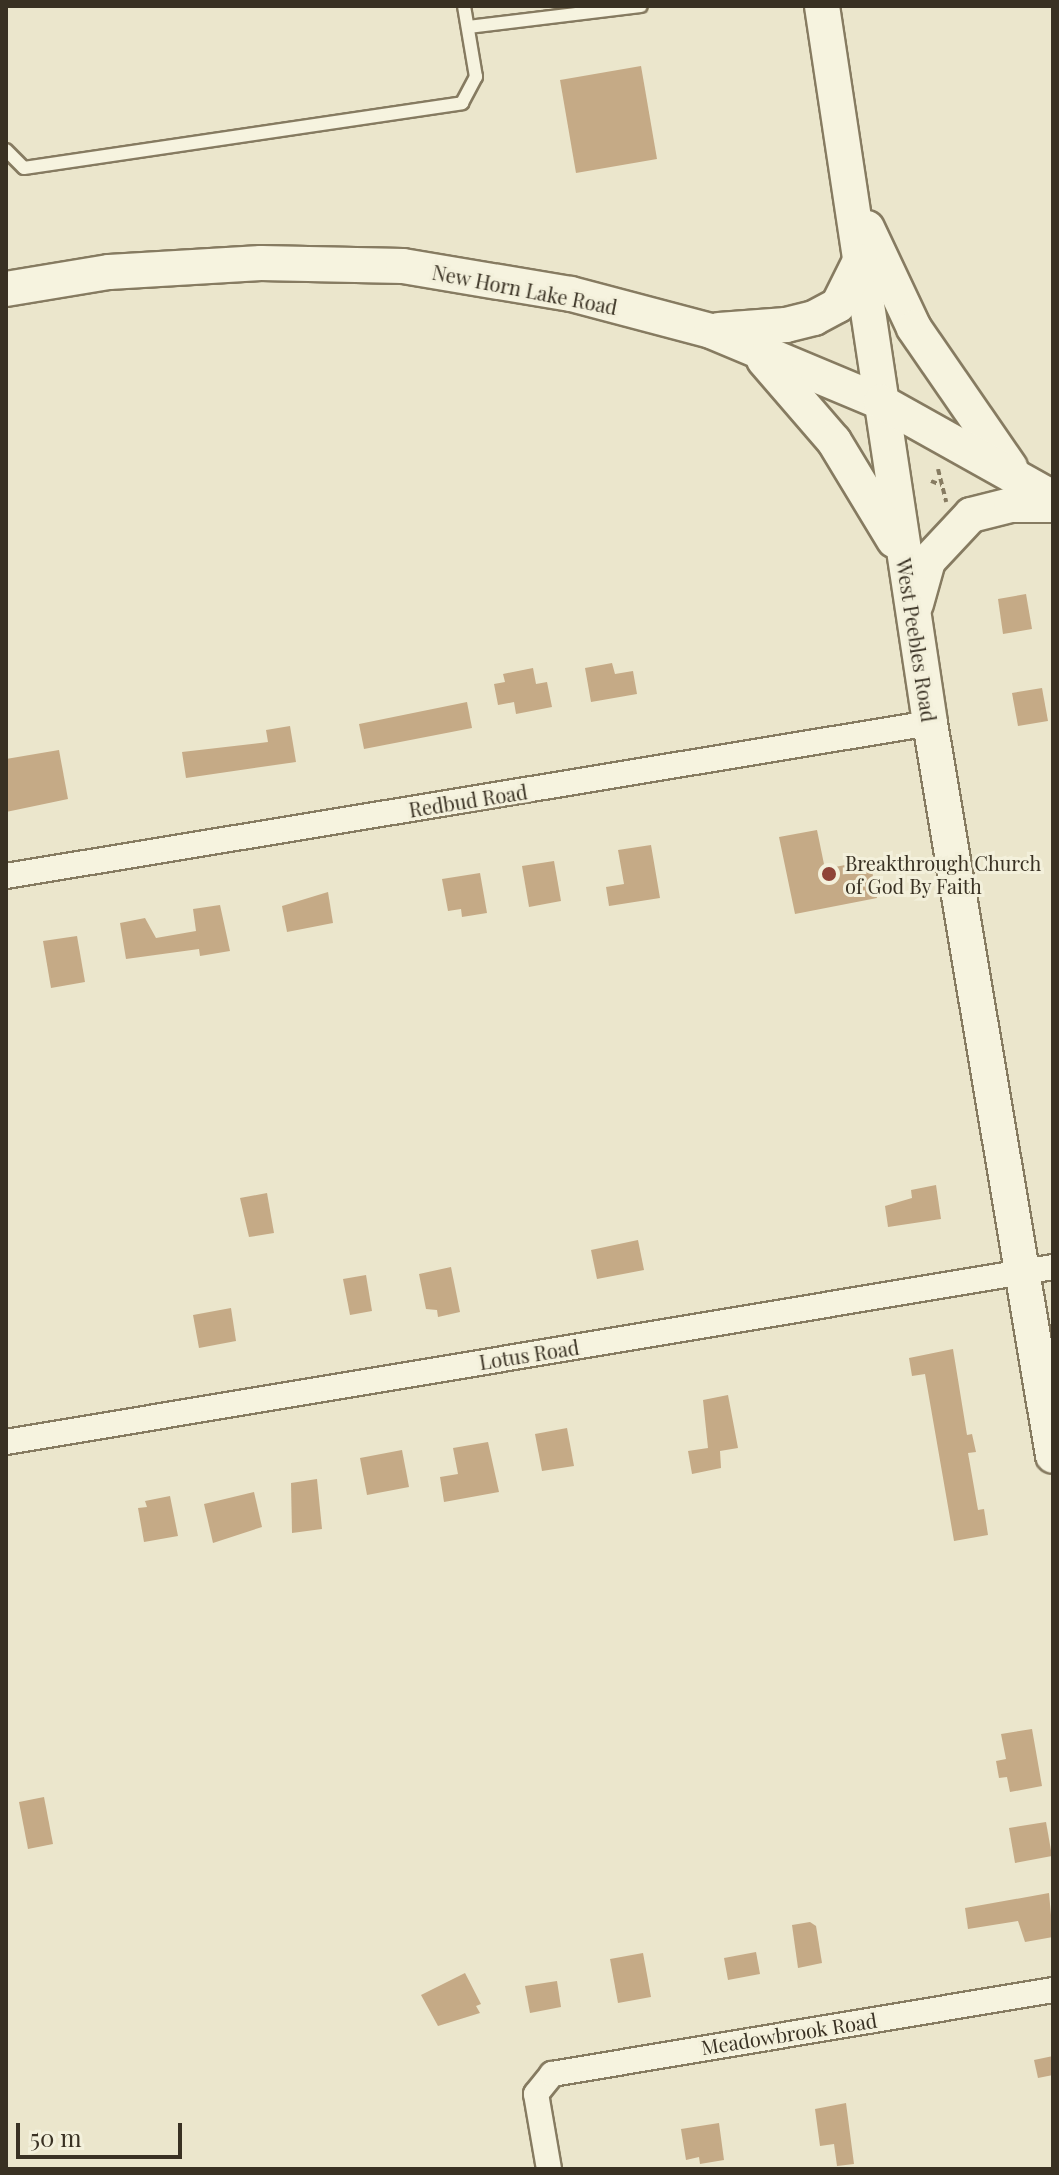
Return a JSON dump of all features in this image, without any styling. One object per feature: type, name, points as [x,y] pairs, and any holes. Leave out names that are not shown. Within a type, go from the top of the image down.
[{"type":"main road","name":"West Peebles Road","points":[[822,6],[930,723],[1039,1269],[1053,1456]]},
{"type":"main road","points":[[848,184],[914,328],[969,414],[1020,480]]},
{"type":"main road","points":[[711,331],[786,325],[814,318],[838,305],[860,261]]},
{"type":"main road","name":"New Horn Lake Road","points":[[6,289],[109,272],[261,263],[403,266],[571,294],[711,331],[881,402],[1053,498]]},
{"type":"main road","points":[[752,348],[834,441],[905,560]]},
{"type":"main road","points":[[914,612],[928,561],[971,515],[1011,505],[1053,505]]},
{"type":"street","name":"Redbud Road","points":[[6,876],[930,723]]},
{"type":"street","name":"Lotus Road","points":[[6,1442],[1039,1269]]},
{"type":"street","name":"Meadowbrook Road","points":[[549,2169],[536,2094],[552,2074],[573,2068],[1053,1990]]},
{"type":"lane","points":[[6,150],[24,168],[462,103],[476,77],[464,6]]},
{"type":"lane","points":[[468,27],[641,6]]},
{"type":"path","points":[[938,469],[948,507]]},
{"type":"path","points":[[931,481],[941,485]]},
{"type":"building","points":[[641,66],[657,159],[576,173],[560,80]]},
{"type":"building","points":[[1026,594],[1032,629],[1003,634],[998,599]]},
{"type":"building","points":[[612,663],[615,674],[633,671],[637,694],[591,702],[585,668]]},
{"type":"building","points":[[533,668],[536,684],[547,682],[552,707],[516,714],[514,702],[498,705],[494,684],[505,682],[503,674]]},
{"type":"building","points":[[1042,688],[1048,721],[1018,726],[1012,693]]},
{"type":"building","points":[[467,702],[472,728],[364,749],[359,724]]},
{"type":"building","points":[[290,726],[296,762],[186,778],[182,752],[268,742],[266,730]]},
{"type":"building","points":[[59,750],[68,799],[6,812],[6,759]]},
{"type":"building","name":"Breakthrough Church of God By Faith","points":[[817,830],[825,869],[870,860],[877,898],[795,914],[779,837]]},
{"type":"building","points":[[651,845],[660,898],[609,906],[606,887],[624,884],[618,850]]},
{"type":"building","points":[[554,861],[561,901],[529,907],[522,866]]},
{"type":"building","points":[[480,873],[487,913],[462,917],[461,909],[448,911],[442,879]]},
{"type":"building","points":[[328,892],[333,923],[287,932],[282,906]]},
{"type":"building","points":[[220,905],[230,951],[200,956],[199,949],[126,959],[120,923],[145,918],[156,938],[196,931],[193,909]]},
{"type":"building","points":[[77,936],[85,982],[51,988],[43,941]]},
{"type":"building","points":[[936,1185],[941,1219],[888,1227],[885,1206],[912,1198],[911,1190]]},
{"type":"building","points":[[267,1193],[274,1233],[249,1237],[240,1198]]},
{"type":"building","points":[[638,1240],[644,1270],[597,1279],[591,1250]]},
{"type":"building","points":[[451,1267],[460,1312],[438,1317],[437,1310],[426,1309],[419,1274]]},
{"type":"building","points":[[366,1275],[372,1311],[350,1315],[343,1279]]},
{"type":"building","points":[[231,1308],[236,1341],[199,1348],[193,1315]]},
{"type":"building","points":[[953,1349],[967,1435],[972,1434],[976,1452],[968,1453],[978,1510],[984,1509],[988,1535],[954,1541],[925,1374],[912,1376],[909,1358]]},
{"type":"building","points":[[728,1395],[738,1448],[720,1451],[721,1468],[692,1474],[688,1451],[708,1448],[703,1400]]},
{"type":"building","points":[[567,1428],[574,1466],[542,1471],[535,1434]]},
{"type":"building","points":[[488,1442],[499,1492],[444,1502],[440,1477],[458,1474],[453,1448]]},
{"type":"building","points":[[402,1450],[409,1487],[367,1495],[360,1458]]},
{"type":"building","points":[[317,1479],[322,1529],[292,1533],[291,1483]]},
{"type":"building","points":[[254,1492],[262,1527],[213,1543],[204,1504]]},
{"type":"building","points":[[170,1496],[178,1536],[144,1542],[138,1508],[147,1507],[145,1501]]},
{"type":"building","points":[[1032,1729],[1042,1786],[1010,1792],[1007,1777],[999,1778],[996,1761],[1006,1759],[1001,1734]]},
{"type":"building","points":[[44,1797],[53,1844],[28,1849],[19,1802]]},
{"type":"building","points":[[1046,1822],[1052,1856],[1015,1863],[1009,1828]]},
{"type":"building","points":[[1049,1893],[1053,1937],[1025,1942],[1018,1921],[968,1929],[965,1908]]},
{"type":"building","points":[[810,1922],[816,1926],[822,1963],[798,1968],[792,1925]]},
{"type":"building","points":[[756,1952],[760,1974],[728,1980],[724,1958]]},
{"type":"building","points":[[643,1953],[651,1997],[618,2003],[610,1959]]},
{"type":"building","points":[[465,1973],[481,2004],[476,2006],[480,2013],[438,2026],[421,1995]]},
{"type":"building","points":[[557,1981],[561,2007],[530,2013],[525,1986]]},
{"type":"building","points":[[1053,2056],[1053,2075],[1038,2078],[1034,2060]]},
{"type":"building","points":[[846,2103],[854,2164],[837,2166],[834,2144],[820,2146],[815,2109]]},
{"type":"building","points":[[719,2123],[724,2160],[700,2164],[699,2157],[686,2160],[681,2129]]},
{"type":"place","name":"Breakthrough Church of God By Faith","points":[[829,874]]}]
